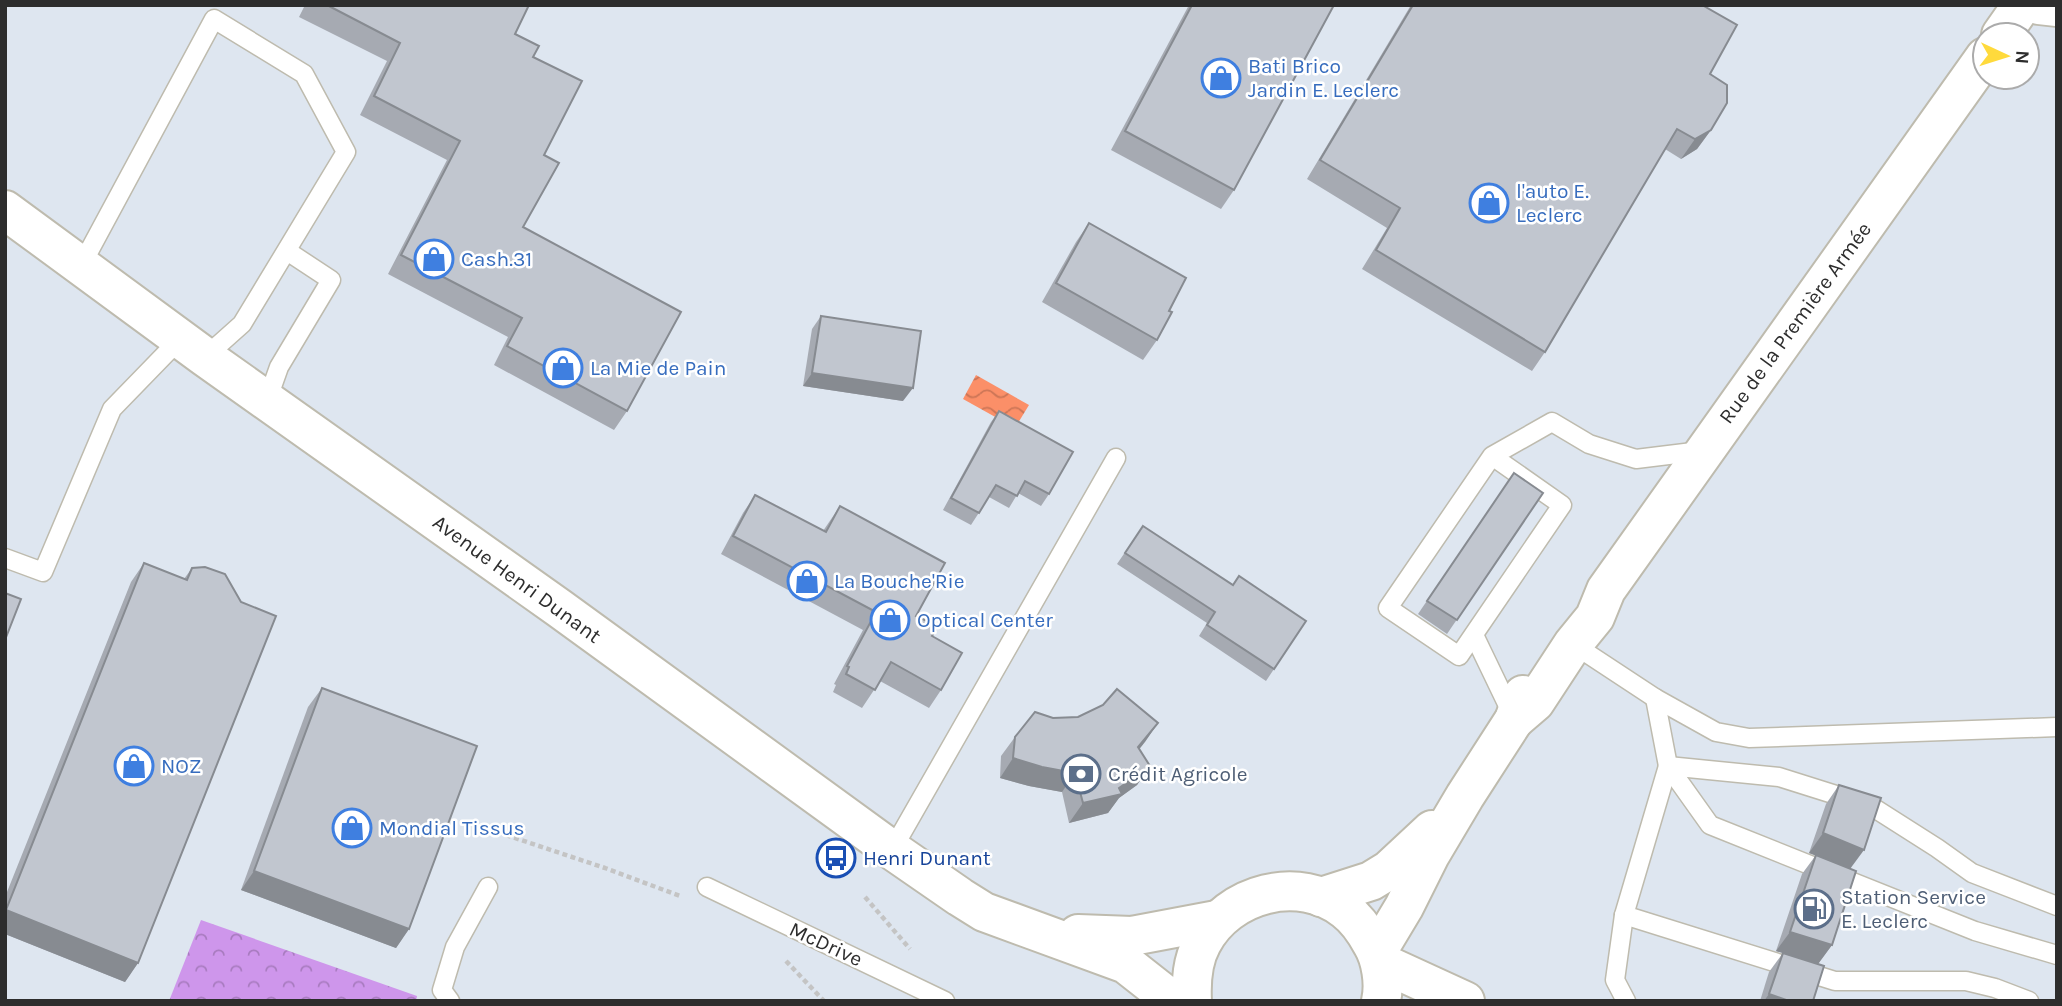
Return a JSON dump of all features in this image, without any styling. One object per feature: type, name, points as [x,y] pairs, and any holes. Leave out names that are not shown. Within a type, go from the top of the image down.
[{"type":"main road","points":[[2011,21],[2022,5]]},
{"type":"main road","points":[[2039,5],[2057,8]]},
{"type":"main road","name":"Rue de la Première Armée","points":[[1514,720],[1535,702],[1573,644],[1595,617],[1606,590],[1971,77]]},
{"type":"main road","name":"Avenue Henri Dunant","points":[[5,210],[192,348],[273,384],[559,608],[892,850],[984,912],[1126,964],[1173,1001]]},
{"type":"main road","name":"Rue de la Première Armée","points":[[1378,957],[1430,855],[1514,720],[1523,695],[1581,609],[1606,590]]},
{"type":"main road","name":"Rue de la Première Armée","points":[[1321,897],[1371,881],[1390,870],[1465,796]]},
{"type":"main road","points":[[1192,1001],[1192,971],[1201,944],[1217,920],[1235,906],[1255,896],[1289,891],[1321,897],[1345,910],[1363,929],[1378,957],[1383,993],[1381,1001]]},
{"type":"main road","name":"Avenue Henri Dunant","points":[[1037,932],[1132,936],[1217,920]]},
{"type":"main road","points":[[1378,957],[1465,1001]]},
{"type":"lane","points":[[5,558],[43,572],[112,409],[192,348],[242,324],[346,152],[304,74],[214,19],[81,266]]},
{"type":"lane","points":[[273,384],[331,280],[287,251]]},
{"type":"lane","points":[[1492,456],[1562,505],[1459,656],[1388,608],[1492,456],[1552,422],[1589,444],[1636,459],[1704,451]]},
{"type":"lane","points":[[892,850],[1116,458]]},
{"type":"lane","points":[[1474,635],[1514,720]]},
{"type":"lane","points":[[1573,644],[1655,698],[1716,733],[1749,738],[2057,727]]},
{"type":"lane","points":[[1655,698],[1668,766],[1710,825],[1975,931],[2057,955]]},
{"type":"lane","points":[[1668,766],[1779,776],[1871,806],[1972,873],[2057,906]]},
{"type":"lane","points":[[1626,1001],[1615,981],[1624,915],[1668,766]]},
{"type":"lane","points":[[450,1001],[442,990],[455,947],[488,887]]},
{"type":"lane","name":"McDrive","points":[[707,887],[945,1001]]},
{"type":"lane","points":[[1624,915],[1835,981],[1966,981],[2029,1001]]},
{"type":"path","points":[[506,835],[689,899]]},
{"type":"path","points":[[778,951],[824,1001]]},
{"type":"green space","points":[[201,920],[417,996],[416,1001],[169,1001]]},
{"type":"water","points":[[976,375],[1029,405],[1015,428],[963,399]]},
{"type":"building","points":[[327,5],[529,5],[515,34],[539,46],[533,57],[582,81],[544,155],[559,163],[523,227],[681,312],[627,411],[507,346],[522,318],[401,255],[460,141],[374,96],[400,43]]},
{"type":"building","name":"Bati Brico Jardin E. Leclerc","points":[[1192,5],[1334,5],[1234,190],[1125,131]]},
{"type":"building","name":"l'auto E. Leclerc","points":[[1413,5],[1702,5],[1737,25],[1710,74],[1727,85],[1727,103],[1711,130],[1695,139],[1677,129],[1545,352],[1376,250],[1400,208],[1320,160]]},
{"type":"building","points":[[1089,223],[1186,278],[1157,340],[1056,283]]},
{"type":"building","points":[[821,316],[921,331],[913,388],[812,373]]},
{"type":"building","points":[[999,411],[1073,452],[1049,494],[1025,481],[1017,496],[996,485],[979,513],[951,498]]},
{"type":"building","points":[[1514,473],[1543,493],[1457,620],[1427,601]]},
{"type":"building","points":[[755,495],[826,532],[840,506],[945,563],[916,616],[938,626],[932,636],[962,653],[941,690],[891,662],[875,690],[846,674],[849,667],[847,666],[876,612],[733,536]]},
{"type":"building","points":[[1143,526],[1233,585],[1239,576],[1306,621],[1274,669],[1207,625],[1215,612],[1125,553]]},
{"type":"building","name":"NOZ","points":[[144,563],[187,580],[192,568],[205,567],[225,574],[241,602],[276,616],[138,963],[6,910]]},
{"type":"building","points":[[5,593],[21,599],[5,640]]},
{"type":"building","name":"Mondial Tissus","points":[[322,688],[477,746],[409,929],[254,871]]},
{"type":"building","points":[[1117,689],[1158,723],[1138,747],[1150,766],[1119,788],[1122,794],[1083,803],[1075,773],[1013,758],[1015,737],[1035,712],[1053,718],[1078,717],[1103,705]]},
{"type":"building","points":[[1839,785],[1881,798],[1864,850],[1823,833]]},
{"type":"building","points":[[1816,855],[1856,871],[1832,945],[1790,932]]},
{"type":"building","points":[[1783,953],[1824,966],[1813,1001],[1789,1001],[1769,994]]},
{"type":"place","name":"Bati Brico Jardin E. Leclerc","points":[[1221,78]]},
{"type":"place","name":"l'auto E. Leclerc","points":[[1489,203]]},
{"type":"place","name":"Cash.31","points":[[434,259]]},
{"type":"place","name":"La Mie de Pain","points":[[563,368]]},
{"type":"place","name":"La Bouche'Rie","points":[[807,581]]},
{"type":"place","name":"Optical Center","points":[[890,620]]},
{"type":"place","name":"NOZ","points":[[134,766]]},
{"type":"place","name":"Crédit Agricole","points":[[1081,774]]},
{"type":"place","name":"Mondial Tissus","points":[[352,828]]},
{"type":"place","name":"Henri Dunant","points":[[836,858]]},
{"type":"place","name":"Station Service E. Leclerc","points":[[1814,909]]}]
